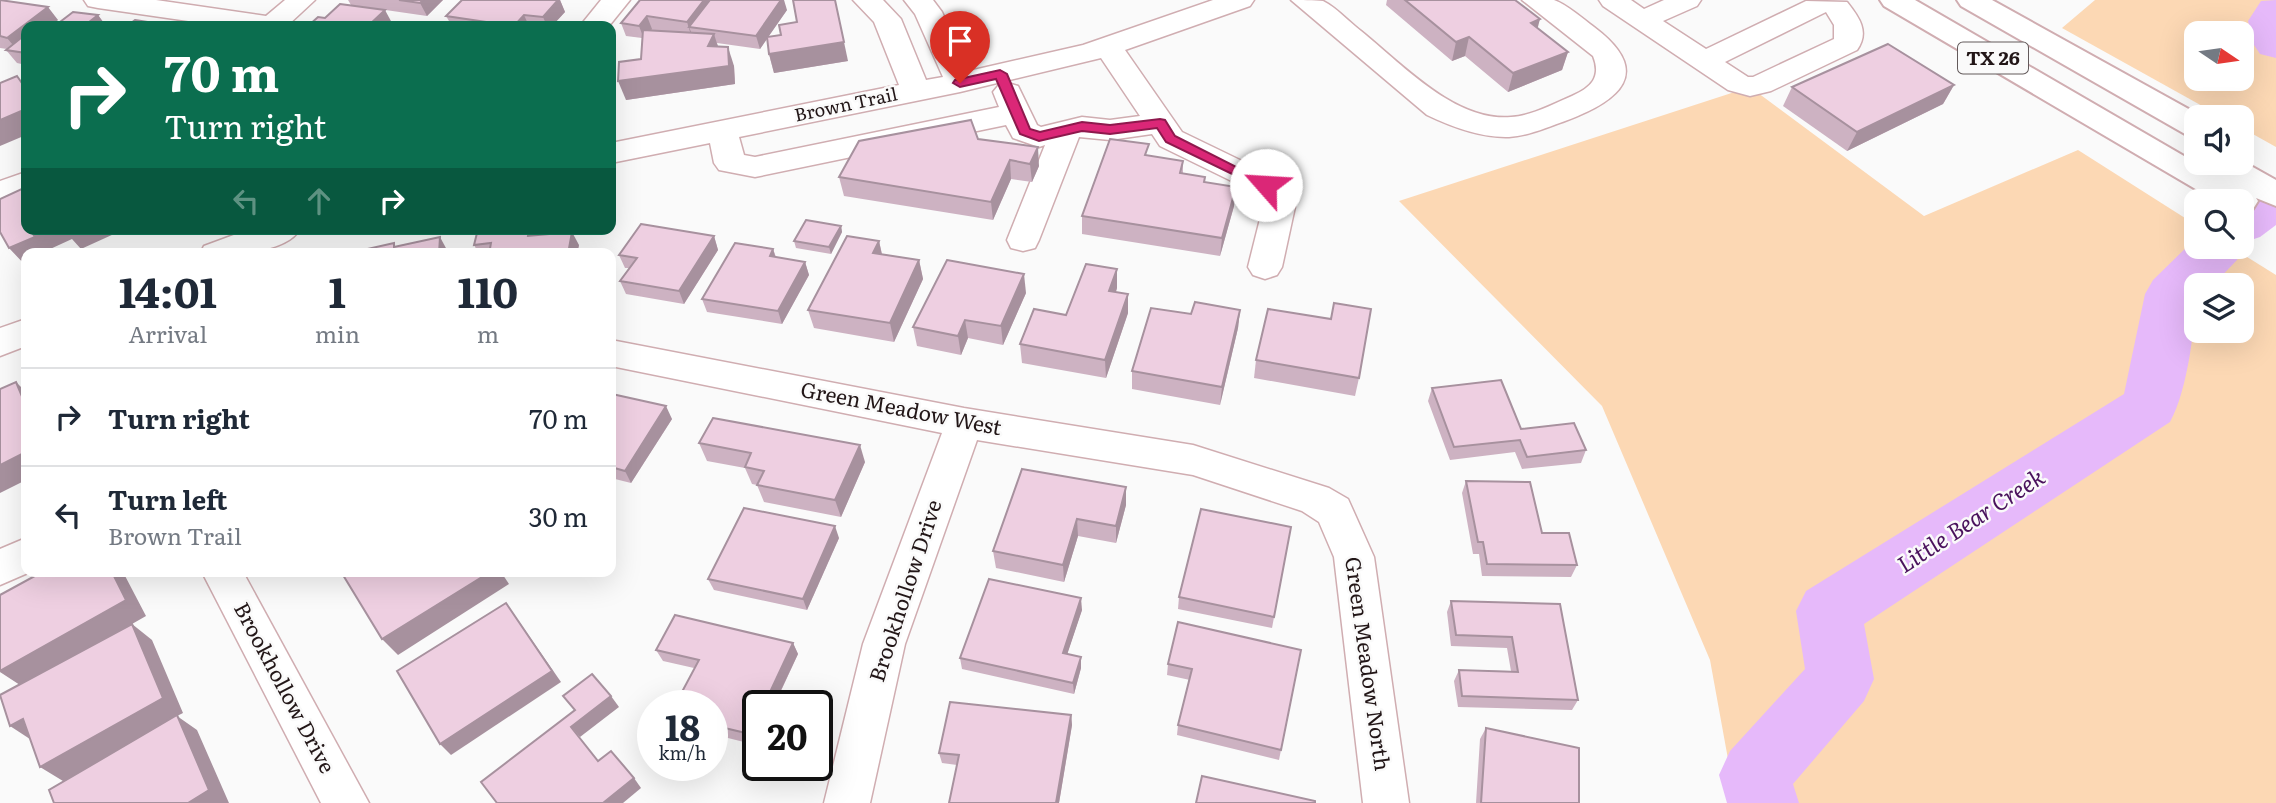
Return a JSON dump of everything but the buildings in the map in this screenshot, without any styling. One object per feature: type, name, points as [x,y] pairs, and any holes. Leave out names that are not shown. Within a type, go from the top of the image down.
[{"type":"main road","name":"TX 26","points":[[1894,0],[2034,81],[2065,81],[2114,103],[2184,123]]},
{"type":"main road","name":"TX 26","points":[[1971,0],[2114,103],[2224,189]]},
{"type":"main road","points":[[2114,103],[2184,143]]},
{"type":"main road","points":[[2254,160],[2276,173]]},
{"type":"main road","points":[[2240,175],[2276,195]]},
{"type":"main road","name":"TX 26","points":[[2254,209],[2276,222]]},
{"type":"street","points":[[97,0],[244,21]]},
{"type":"street","points":[[277,21],[301,0]]},
{"type":"street","points":[[598,21],[616,0]]},
{"type":"street","points":[[867,0],[887,19],[916,91]]},
{"type":"street","points":[[918,0],[928,12],[960,83]]},
{"type":"street","name":"Brown Trail","points":[[616,152],[1000,74],[1108,46],[1240,0]]},
{"type":"street","points":[[1305,0],[1438,108],[1476,124],[1512,127],[1529,124],[1602,92],[1609,81],[1609,58],[1600,47],[1536,0]]},
{"type":"street","points":[[1613,0],[1738,84],[1750,87],[1761,85],[1847,44],[1851,35],[1848,22],[1829,4],[1704,61]]},
{"type":"street","points":[[1642,20],[1687,0]]},
{"type":"street","points":[[1108,46],[1171,139],[1266,185],[1279,207],[1265,267]]},
{"type":"street","points":[[1000,74],[1024,131],[1039,137],[1082,127],[1110,130],[1160,123]]},
{"type":"street","points":[[723,131],[730,163],[754,167],[1016,113]]},
{"type":"street","points":[[1023,240],[1066,132]]},
{"type":"street","points":[[0,193],[21,185]]},
{"type":"street","points":[[232,248],[268,235]]},
{"type":"street","points":[[0,343],[21,334]]},
{"type":"street","name":"Green Meadow West","points":[[616,354],[964,423],[1193,460]]},
{"type":"street","name":"Brookhollow Drive","points":[[847,803],[884,645],[964,423]]},
{"type":"street","name":"Green Meadow North","points":[[1193,460],[1291,489],[1334,511],[1354,556],[1386,803]]},
{"type":"street","points":[[0,569],[21,558]]},
{"type":"street","name":"Brookhollow Drive","points":[[225,577],[346,803]]},
{"type":"shaded area","points":[[2095,0],[2276,0],[2276,147],[2254,135],[2254,105],[2200,105],[2062,28]]},
{"type":"shaded area","points":[[1750,87],[1924,216],[2078,150],[2184,217],[2184,259],[2250,259],[2276,275],[2276,803],[1736,803],[1710,660],[1602,406],[1399,201]]},
{"type":"waterway","name":"Little Bear Creek","points":[[2276,10],[2270,21],[2276,45]]},
{"type":"waterway","name":"Little Bear Creek","points":[[2254,215],[2276,198]]},
{"type":"waterway","name":"Little Bear Creek","points":[[1763,803],[1755,775],[1840,679],[1829,611],[2150,406],[2172,294],[2207,259]]},
{"type":"route","points":[[960,83],[1000,74],[1024,131],[1039,137],[1082,127],[1110,130],[1160,123],[1171,139],[1266,185]]}]
